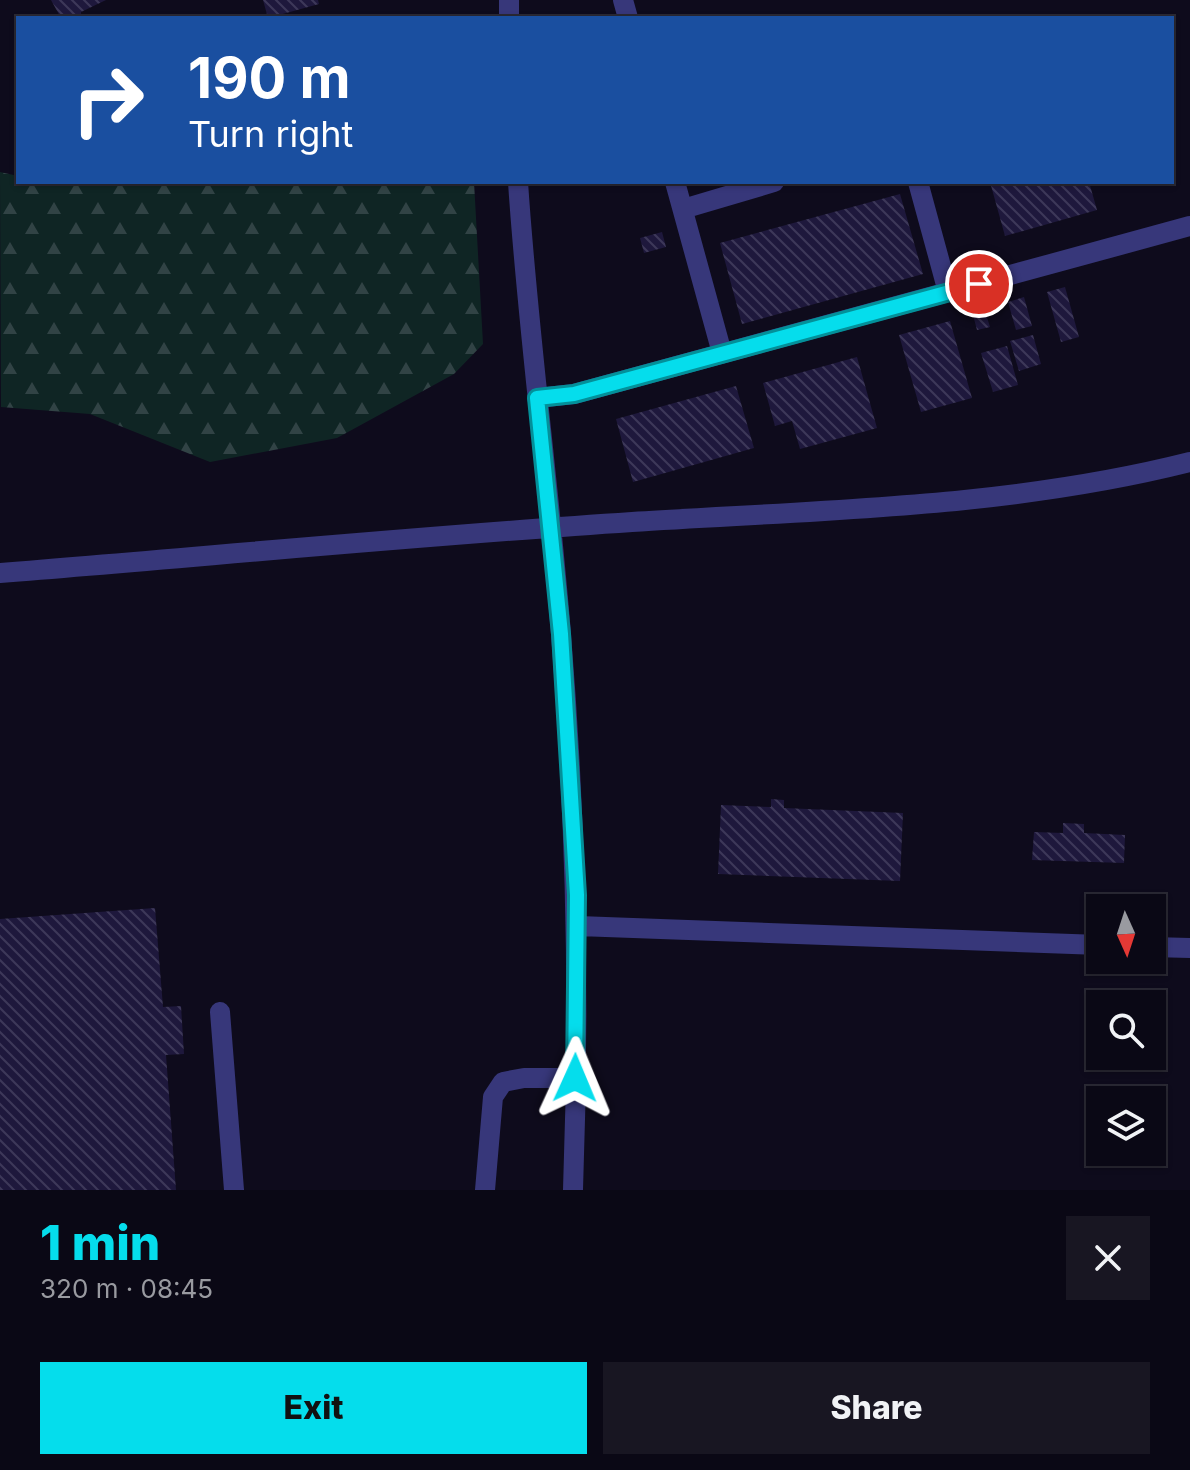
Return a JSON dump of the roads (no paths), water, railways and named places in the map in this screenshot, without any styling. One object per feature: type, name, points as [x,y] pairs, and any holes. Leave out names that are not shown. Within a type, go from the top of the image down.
[{"type":"street","points":[[518,184],[561,634],[578,926],[573,1190]]},
{"type":"street","points":[[676,184],[722,353]]},
{"type":"street","points":[[683,209],[767,184]]},
{"type":"street","points":[[919,184],[948,292]]},
{"type":"street","points":[[537,398],[574,394],[1190,226]]},
{"type":"street","points":[[0,573],[549,528],[931,504],[1062,490],[1190,462]]},
{"type":"street","points":[[578,926],[1086,944]]},
{"type":"street","points":[[1166,947],[1190,948]]},
{"type":"street","points":[[220,1012],[234,1190]]},
{"type":"street","points":[[485,1190],[493,1097],[503,1082],[524,1078],[575,1078]]}]
